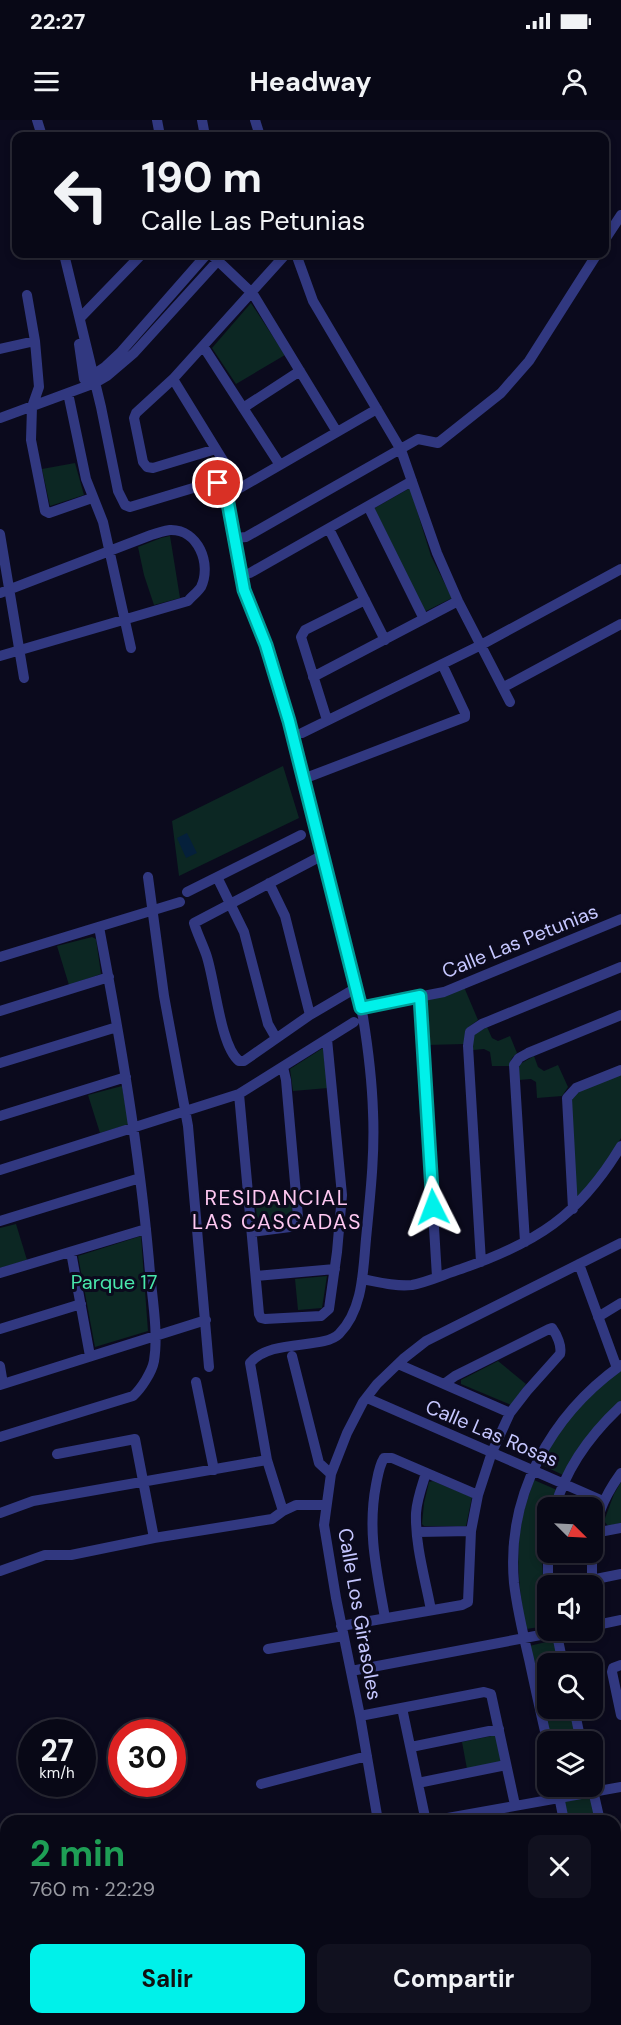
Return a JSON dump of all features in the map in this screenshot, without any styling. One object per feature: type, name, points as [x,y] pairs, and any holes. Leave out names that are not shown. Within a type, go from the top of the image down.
[{"type":"street","points":[[609,233],[621,215]]},
{"type":"street","points":[[65,258],[118,491],[125,505],[130,507],[213,482],[225,487],[244,590],[273,667],[361,1008],[374,1111],[373,1175],[362,1279],[356,1308],[338,1336],[320,1342],[288,1345],[263,1353],[250,1363],[267,1460],[283,1510]]},
{"type":"street","points":[[80,318],[138,258]]},
{"type":"street","points":[[0,418],[91,379],[107,376],[134,353],[213,258]]},
{"type":"street","points":[[218,258],[251,292],[337,432]]},
{"type":"street","points":[[216,449],[153,468],[147,467],[143,462],[134,418],[136,413],[173,379],[282,258]]},
{"type":"street","points":[[297,258],[313,301],[401,450],[437,553],[458,601],[510,702]]},
{"type":"street","points":[[235,538],[246,537],[418,440],[438,443],[501,393],[529,361],[594,258]]},
{"type":"street","points":[[60,267],[81,352],[91,379]]},
{"type":"street","points":[[27,295],[35,341],[39,387],[34,403],[31,440],[45,511],[49,513],[92,498]]},
{"type":"street","points":[[0,350],[35,341]]},
{"type":"street","points":[[203,346],[280,465]]},
{"type":"street","points":[[243,408],[300,371]]},
{"type":"street","points":[[0,412],[68,393],[91,379]]},
{"type":"street","points":[[173,379],[240,488],[377,409]]},
{"type":"street","points":[[68,393],[86,479],[103,522],[131,648]]},
{"type":"street","points":[[250,573],[412,481]]},
{"type":"street","points":[[368,506],[424,619]]},
{"type":"street","points":[[329,529],[385,640]]},
{"type":"street","points":[[0,656],[188,601],[200,588],[205,575],[203,555],[197,543],[184,533],[171,530],[151,535],[5,592]]},
{"type":"street","points":[[0,536],[5,592],[20,650],[24,678]]},
{"type":"street","points":[[302,733],[481,645],[621,569]]},
{"type":"street","points":[[327,720],[301,637],[305,630],[365,600]]},
{"type":"street","points":[[313,677],[458,601]]},
{"type":"street","points":[[504,687],[621,624]]},
{"type":"street","points":[[310,776],[465,717],[442,664]]},
{"type":"street","points":[[187,892],[301,835]]},
{"type":"street","points":[[323,855],[194,923],[207,955],[225,1035],[239,1061],[244,1061],[310,1015],[356,988]]},
{"type":"street","points":[[148,877],[164,996],[185,1112],[209,1367]]},
{"type":"street","points":[[217,877],[244,932],[268,1024],[276,1038]]},
{"type":"street","points":[[269,883],[285,916],[310,1015]]},
{"type":"street","points":[[0,957],[180,902]]},
{"type":"street","name":"Calle Las Petunias","points":[[361,1008],[444,992],[621,919]]},
{"type":"street","points":[[0,1437],[136,1394],[154,1363],[155,1336],[146,1229],[134,1128],[99,927]]},
{"type":"street","points":[[482,1262],[468,1041],[470,1032],[482,1024],[621,967]]},
{"type":"street","points":[[0,1011],[109,977]]},
{"type":"street","points":[[420,996],[437,1277]]},
{"type":"street","points":[[525,1242],[514,1075],[516,1061],[528,1053],[621,1015]]},
{"type":"street","points":[[0,1170],[239,1094],[354,1022]]},
{"type":"street","points":[[0,1063],[117,1027]]},
{"type":"street","points":[[239,1094],[261,1318],[321,1316],[328,1309],[335,1269],[342,1196],[327,1039]]},
{"type":"street","points":[[252,1232],[290,1227],[297,1217],[283,1067]]},
{"type":"street","points":[[573,1209],[567,1098],[576,1088],[621,1070]]},
{"type":"street","points":[[0,1116],[126,1077]]},
{"type":"street","points":[[607,1170],[621,1146]]},
{"type":"street","points":[[362,1279],[413,1285],[482,1262],[525,1242],[552,1226],[573,1209],[611,1165],[621,1161]]},
{"type":"street","points":[[0,1221],[140,1178]]},
{"type":"street","points":[[0,1273],[146,1229]]},
{"type":"street","name":"Calle Los Girasoles","points":[[377,1815],[324,1525],[331,1474],[347,1433],[366,1398],[377,1384],[426,1341],[621,1243]]},
{"type":"street","points":[[71,1252],[90,1356]]},
{"type":"street","points":[[545,1731],[515,1592],[513,1555],[516,1523],[543,1449],[564,1418],[585,1394],[619,1366],[579,1264]]},
{"type":"street","points":[[256,1276],[335,1269]]},
{"type":"street","points":[[598,1317],[621,1303]]},
{"type":"street","points":[[0,1329],[81,1304]]},
{"type":"street","points":[[0,1366],[2,1384],[206,1320]]},
{"type":"street","points":[[268,1649],[386,1618],[468,1602],[471,1531],[478,1495],[492,1452],[510,1413],[561,1350],[552,1328],[455,1376],[444,1384]]},
{"type":"street","points":[[292,1356],[319,1463],[331,1474]]},
{"type":"street","points":[[398,1364],[510,1413]]},
{"type":"street","points":[[196,1382],[214,1470]]},
{"type":"street","name":"Calle Las Rosas","points":[[366,1398],[594,1497]]},
{"type":"street","points":[[559,1497],[581,1451],[593,1433],[621,1406]]},
{"type":"street","points":[[57,1455],[135,1439],[154,1538]]},
{"type":"street","points":[[386,1618],[372,1544],[372,1507],[380,1465],[384,1458],[387,1457],[478,1495]]},
{"type":"street","points":[[0,1514],[33,1501],[267,1460]]},
{"type":"street","points":[[426,1473],[416,1512],[431,1610]]},
{"type":"street","points":[[603,1501],[621,1473]]},
{"type":"street","points":[[0,1571],[45,1556],[71,1555],[154,1538],[272,1519],[283,1510],[296,1505],[326,1505]]},
{"type":"street","points":[[603,1531],[621,1528]]},
{"type":"street","points":[[418,1532],[471,1531]]},
{"type":"street","points":[[592,1563],[592,1577],[596,1579],[621,1574]]},
{"type":"street","points":[[603,1624],[621,1620]]},
{"type":"street","points":[[351,1671],[537,1635]]},
{"type":"street","points":[[621,1665],[613,1668],[612,1672],[621,1714]]},
{"type":"street","points":[[360,1716],[487,1692],[491,1694],[515,1805]]},
{"type":"street","points":[[402,1708],[425,1815]]},
{"type":"street","points":[[411,1747],[499,1729]]},
{"type":"street","points":[[261,1784],[367,1756]]},
{"type":"street","points":[[418,1783],[506,1765]]},
{"type":"street","points":[[603,1788],[621,1787]]},
{"type":"street","points":[[462,1815],[515,1805],[541,1797]]},
{"type":"street","points":[[559,1797],[563,1815]]},
{"type":"street","points":[[594,1797],[598,1815]]},
{"type":"green space","points":[[251,303],[285,355],[236,384],[212,348]]},
{"type":"green space","points":[[75,463],[84,495],[50,506],[42,469]]},
{"type":"green space","points":[[410,488],[431,556],[452,598],[424,612],[373,509]]},
{"type":"green space","points":[[170,536],[180,598],[154,605],[138,547]]},
{"type":"green space","points":[[283,766],[299,818],[179,876],[172,821]]},
{"type":"green space","points":[[92,937],[96,939],[101,974],[69,985],[57,946]]},
{"type":"green space","points":[[464,987],[478,1020],[466,1029],[464,1044],[427,1045],[425,1000]]},
{"type":"green space","points":[[487,1027],[492,1038],[498,1041],[510,1036],[517,1053],[509,1066],[492,1066],[490,1052],[484,1049],[473,1050],[474,1034]]},
{"type":"green space","points":[[323,1048],[328,1088],[293,1091],[290,1069]]},
{"type":"green space","points":[[534,1056],[538,1067],[544,1071],[558,1065],[568,1087],[562,1096],[537,1098],[536,1082],[531,1079],[519,1080],[520,1064]]},
{"type":"green space","points":[[621,1074],[621,1138],[605,1165],[577,1200],[569,1106],[575,1092]]},
{"type":"green space","points":[[122,1086],[129,1124],[100,1133],[88,1095]]},
{"type":"green space","points":[[291,1196],[293,1219],[291,1223],[258,1227],[255,1199]]},
{"type":"green space","points":[[16,1224],[27,1260],[0,1268],[0,1228]]},
{"type":"green space","name":"Parque 17","points":[[141,1236],[148,1331],[95,1347],[78,1256]]},
{"type":"green space","points":[[327,1276],[322,1308],[298,1310],[295,1279]]},
{"type":"green space","points":[[498,1361],[526,1384],[511,1405],[461,1384],[461,1380]]},
{"type":"green space","points":[[621,1369],[621,1401],[563,1475],[540,1464],[547,1447],[583,1400]]},
{"type":"green space","points":[[534,1480],[557,1490],[555,1497],[537,1497],[537,1563],[542,1563],[543,1575],[537,1575],[537,1627],[526,1629],[520,1590],[518,1552],[526,1502]]},
{"type":"green space","points":[[433,1481],[472,1497],[466,1526],[424,1526],[422,1524],[429,1482]]},
{"type":"green space","points":[[621,1482],[621,1523],[608,1526],[604,1521]]},
{"type":"green space","points":[[555,1641],[558,1653],[537,1653],[537,1682],[529,1646]]},
{"type":"green space","points":[[545,1719],[573,1719],[576,1731],[548,1731]]},
{"type":"green space","points":[[496,1735],[501,1762],[467,1769],[462,1742]]},
{"type":"green space","points":[[591,1797],[595,1815],[567,1815],[564,1801]]},
{"type":"water","points":[[187,833],[197,853],[186,858],[177,838]]},
{"type":"district","name":"RESIDANCIAL LAS CASCADAS","points":[[277,1210]]},
{"type":"route","points":[[218,483],[225,487],[244,590],[266,645],[289,721],[361,1008],[420,996],[433,1207]]}]
